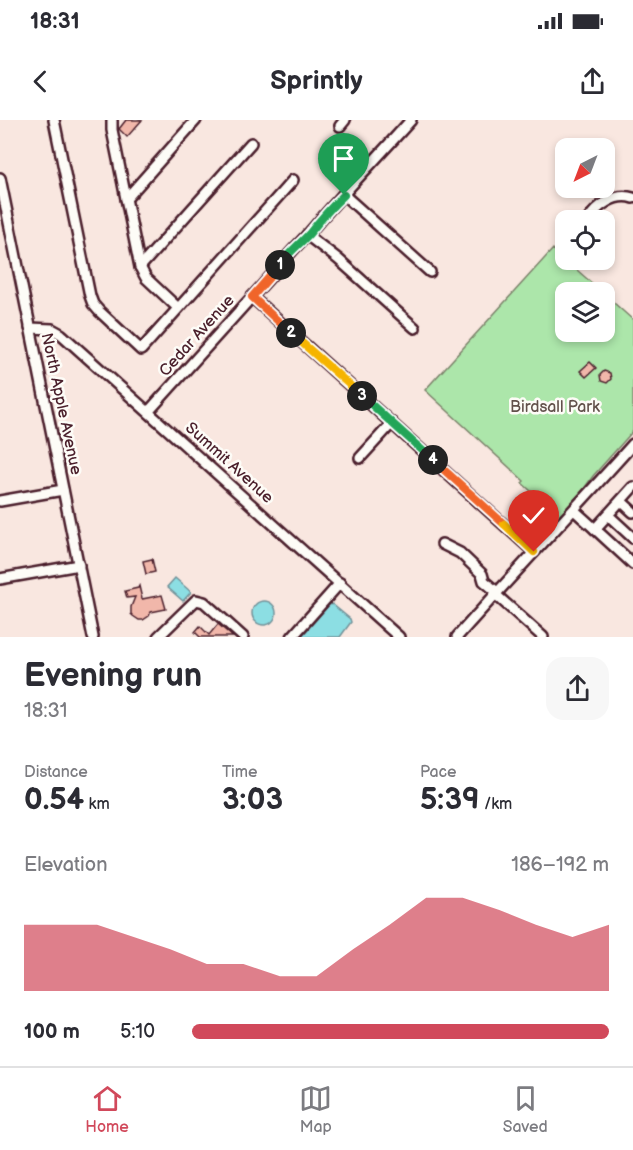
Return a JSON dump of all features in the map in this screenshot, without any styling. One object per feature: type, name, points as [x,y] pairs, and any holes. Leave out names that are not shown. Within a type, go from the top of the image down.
[{"type":"street","points":[[54,120],[93,304],[141,350],[293,180]]},
{"type":"street","points":[[112,120],[112,130],[140,267],[146,278],[178,308]]},
{"type":"street","points":[[126,199],[196,120]]},
{"type":"street","name":"Cedar Avenue","points":[[149,411],[278,268],[287,255],[411,120]]},
{"type":"street","points":[[140,267],[251,143]]},
{"type":"street","name":"North Apple Avenue","points":[[0,178],[93,637]]},
{"type":"street","points":[[344,195],[430,272]]},
{"type":"street","points":[[596,210],[606,202],[628,196],[633,198]]},
{"type":"street","points":[[307,235],[338,259],[416,328]]},
{"type":"street","points":[[252,297],[534,552]]},
{"type":"street","name":"Summit Avenue","points":[[30,328],[52,329],[62,334],[399,637]]},
{"type":"street","points":[[360,458],[392,423]]},
{"type":"street","points":[[457,637],[633,444]]},
{"type":"street","points":[[595,530],[633,487]]},
{"type":"street","points":[[0,501],[63,490]]},
{"type":"street","points":[[621,501],[633,512]]},
{"type":"street","points":[[574,510],[633,564]]},
{"type":"street","points":[[608,515],[633,538]]},
{"type":"street","points":[[442,544],[460,554],[482,574],[484,580],[496,593],[543,637]]},
{"type":"street","points":[[0,579],[79,565]]},
{"type":"street","points":[[292,637],[340,583]]},
{"type":"street","points":[[158,637],[195,600],[204,602],[243,637]]},
{"type":"green space","name":"Birdsall Park","points":[[553,249],[555,251],[555,270],[577,270],[591,282],[555,282],[555,342],[615,342],[615,304],[633,320],[633,431],[560,517],[425,390]]},
{"type":"water","points":[[175,578],[191,592],[183,601],[167,587]]},
{"type":"water","points":[[259,601],[269,601],[276,608],[276,618],[269,625],[259,625],[252,618],[252,608]]},
{"type":"water","points":[[332,604],[351,622],[340,637],[301,637],[329,605]]},
{"type":"building","points":[[126,120],[142,120],[127,137],[119,129]]},
{"type":"building","points":[[590,362],[596,368],[586,377],[580,371]]},
{"type":"building","points":[[604,371],[610,373],[611,379],[607,383],[601,381],[600,375]]},
{"type":"building","points":[[152,559],[155,572],[146,574],[143,561]]},
{"type":"building","points":[[139,586],[142,599],[162,595],[166,609],[151,612],[143,620],[133,616],[131,607],[135,597],[127,598],[125,591]]},
{"type":"building","points":[[218,624],[233,637],[200,637],[195,632],[200,626],[209,635]]},
{"type":"route","points":[[344,195],[287,255],[252,297],[534,552]]}]
